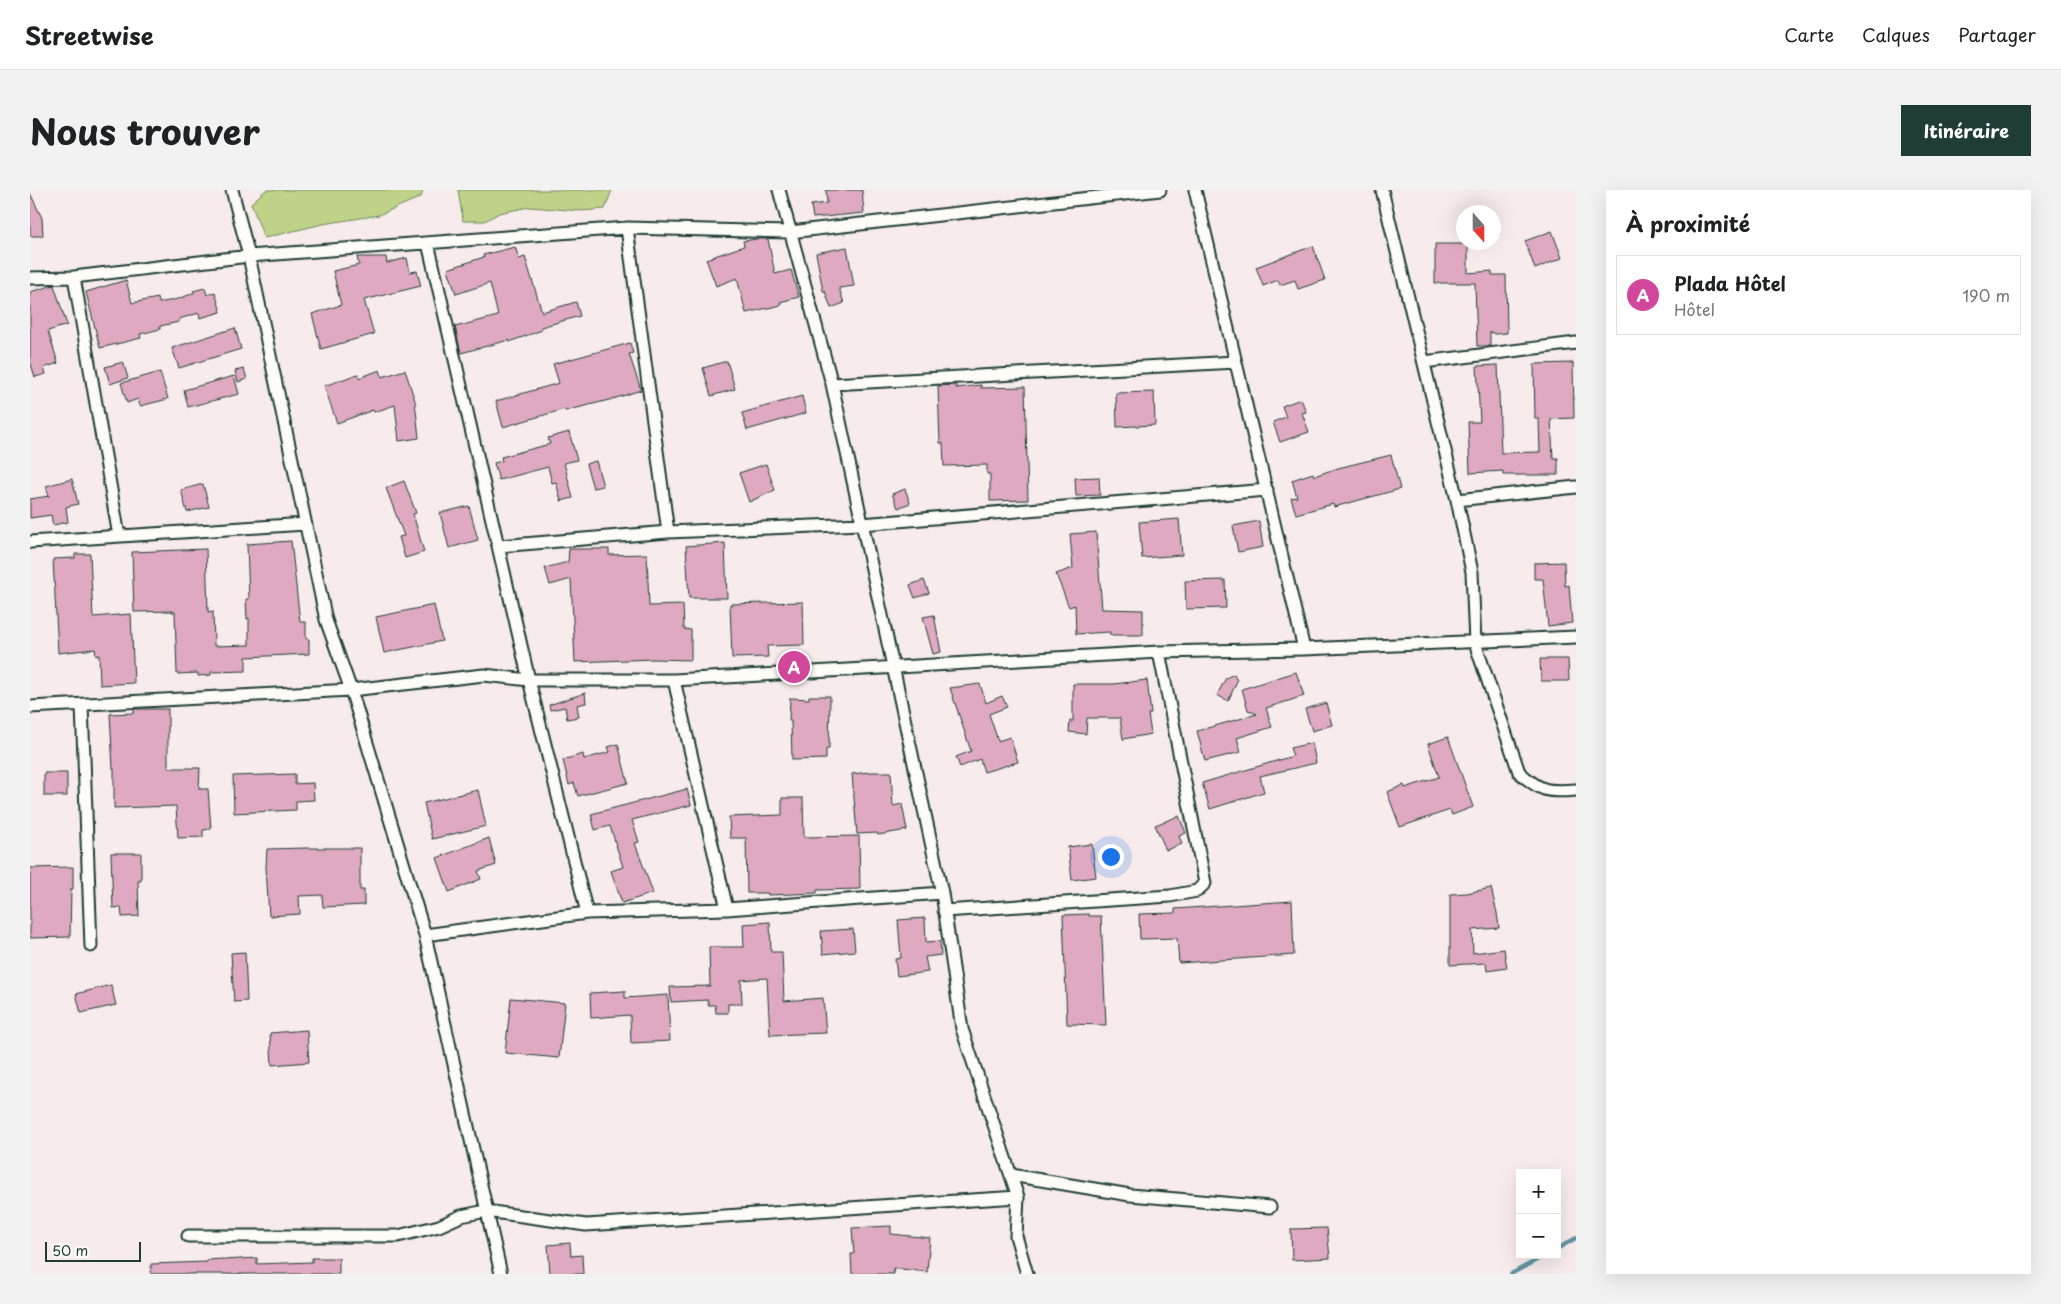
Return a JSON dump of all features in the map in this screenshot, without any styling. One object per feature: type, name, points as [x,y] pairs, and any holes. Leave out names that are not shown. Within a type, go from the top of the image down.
[{"type":"street","points":[[232,190],[249,256],[326,620],[351,690],[425,935],[501,1274]]},
{"type":"street","points":[[779,190],[832,384],[942,893],[962,1029],[1018,1197],[1016,1236],[1027,1274]]},
{"type":"street","points":[[30,278],[74,277],[249,256],[627,228],[790,232],[1160,190]]},
{"type":"street","points":[[1195,190],[1304,649]]},
{"type":"street","points":[[1382,190],[1457,500],[1472,572],[1475,643],[1519,772],[1531,783],[1548,792],[1576,790]]},
{"type":"street","points":[[627,228],[668,532]]},
{"type":"street","points":[[428,244],[529,680],[587,913]]},
{"type":"street","points":[[74,277],[119,536]]},
{"type":"street","points":[[1424,362],[1576,343]]},
{"type":"street","points":[[832,384],[1236,362]]},
{"type":"street","points":[[1457,500],[1576,487]]},
{"type":"street","points":[[499,546],[668,532],[862,524],[1267,490]]},
{"type":"street","points":[[30,542],[305,524]]},
{"type":"street","points":[[30,707],[351,690],[484,675],[529,680],[674,680],[1159,652],[1475,643],[1576,637]]},
{"type":"street","points":[[944,911],[1170,896],[1197,891],[1205,883],[1159,652]]},
{"type":"street","points":[[674,680],[727,910]]},
{"type":"street","points":[[82,705],[91,946]]},
{"type":"street","points":[[425,935],[587,913],[727,910],[942,893]]},
{"type":"street","points":[[1011,1175],[1130,1196],[1270,1207]]},
{"type":"street","points":[[188,1236],[398,1236],[439,1226],[461,1216],[486,1211],[586,1225],[1018,1197]]},
{"type":"green space","points":[[266,190],[423,190],[421,197],[379,215],[323,224],[264,238],[251,203]]},
{"type":"green space","points":[[458,190],[612,190],[605,209],[582,211],[529,207],[499,213],[485,221],[463,221]]},
{"type":"building","points":[[826,190],[862,190],[864,213],[813,218],[811,205],[827,203]]},
{"type":"building","points":[[30,193],[42,218],[43,236],[30,236]]},
{"type":"building","points":[[1552,231],[1562,258],[1535,269],[1525,241]]},
{"type":"building","points":[[768,239],[775,274],[791,270],[799,297],[780,302],[781,305],[746,313],[737,278],[716,286],[706,259],[744,246],[743,241]]},
{"type":"building","points":[[1435,244],[1456,244],[1456,250],[1468,250],[1468,273],[1492,271],[1492,275],[1506,275],[1507,333],[1495,334],[1490,332],[1490,346],[1477,346],[1475,283],[1435,283]]},
{"type":"building","points":[[1313,246],[1325,280],[1298,289],[1295,280],[1280,285],[1278,280],[1263,286],[1256,267]]},
{"type":"building","points":[[515,247],[519,259],[525,257],[542,312],[576,302],[580,316],[541,327],[542,330],[509,342],[509,340],[461,353],[455,327],[498,316],[490,283],[456,294],[448,269],[484,257],[483,255]]},
{"type":"building","points":[[847,247],[854,286],[839,288],[844,303],[831,308],[825,291],[823,291],[816,253]]},
{"type":"building","points":[[357,257],[386,257],[387,263],[407,258],[410,272],[417,271],[421,286],[364,300],[374,334],[321,349],[312,314],[341,305],[333,271],[359,265]]},
{"type":"building","points":[[126,280],[132,303],[158,298],[159,303],[178,299],[194,293],[193,291],[205,288],[207,295],[215,292],[221,312],[200,318],[199,313],[179,319],[179,322],[160,326],[160,329],[140,334],[141,338],[100,348],[86,292]]},
{"type":"building","points":[[54,285],[67,325],[48,331],[58,363],[44,368],[46,374],[35,377],[30,361],[30,292]]},
{"type":"building","points":[[235,328],[241,349],[179,368],[172,348]]},
{"type":"building","points":[[630,343],[633,353],[629,354],[641,390],[503,427],[496,401],[559,383],[553,364]]},
{"type":"building","points":[[727,361],[735,389],[711,396],[703,368]]},
{"type":"building","points":[[123,362],[128,378],[110,384],[105,367]]},
{"type":"building","points":[[1573,363],[1574,418],[1551,419],[1553,458],[1558,458],[1558,475],[1503,475],[1503,471],[1470,473],[1468,422],[1480,422],[1477,366],[1498,365],[1501,453],[1540,452],[1539,419],[1535,419],[1534,364]]},
{"type":"building","points":[[244,369],[247,379],[238,382],[235,371]]},
{"type":"building","points":[[380,370],[382,377],[405,370],[415,401],[419,438],[399,441],[395,405],[374,412],[373,410],[337,423],[324,386],[358,374],[359,378]]},
{"type":"building","points":[[160,372],[168,399],[140,406],[138,399],[127,403],[121,383]]},
{"type":"building","points":[[234,376],[239,394],[188,407],[184,390]]},
{"type":"building","points":[[956,385],[956,388],[981,385],[981,388],[1025,387],[1028,500],[990,501],[990,474],[987,474],[987,465],[944,466],[943,443],[940,443],[938,386]]},
{"type":"building","points":[[1154,392],[1155,425],[1117,427],[1116,393]]},
{"type":"building","points":[[802,396],[806,413],[747,430],[742,413]]},
{"type":"building","points":[[1301,399],[1306,412],[1302,413],[1309,432],[1280,442],[1273,422],[1286,417],[1282,406]]},
{"type":"building","points":[[569,432],[577,460],[564,463],[573,498],[561,501],[556,482],[552,483],[548,467],[499,480],[494,463],[502,461],[501,457],[550,444],[548,438]]},
{"type":"building","points":[[1391,455],[1400,489],[1334,507],[1333,504],[1296,514],[1291,498],[1297,497],[1292,480],[1313,473],[1314,476]]},
{"type":"building","points":[[596,461],[603,486],[593,488],[586,464]]},
{"type":"building","points":[[766,464],[775,490],[749,502],[739,473]]},
{"type":"building","points":[[1099,477],[1100,495],[1076,496],[1075,478]]},
{"type":"building","points":[[72,479],[78,504],[66,507],[68,522],[53,525],[51,515],[30,518],[30,499],[49,496],[46,486]]},
{"type":"building","points":[[404,481],[416,513],[413,514],[424,552],[405,558],[399,537],[404,536],[386,488]]},
{"type":"building","points":[[203,484],[209,507],[187,512],[181,490]]},
{"type":"building","points":[[905,489],[910,503],[898,508],[892,494]]},
{"type":"building","points":[[469,506],[478,540],[449,548],[440,513]]},
{"type":"building","points":[[1179,519],[1182,555],[1142,558],[1139,522]]},
{"type":"building","points":[[1259,521],[1263,547],[1238,552],[1233,526]]},
{"type":"building","points":[[1096,532],[1102,609],[1143,610],[1143,635],[1110,635],[1110,632],[1076,634],[1075,605],[1069,607],[1056,574],[1073,568],[1070,534]]},
{"type":"building","points":[[291,541],[300,622],[306,622],[306,639],[309,639],[309,654],[246,657],[246,671],[211,672],[211,675],[198,676],[198,673],[177,674],[175,612],[134,612],[132,552],[206,549],[208,612],[213,611],[214,646],[249,645],[249,618],[247,619],[246,599],[249,599],[247,544]]},
{"type":"building","points":[[725,543],[727,598],[689,598],[686,546]]},
{"type":"building","points":[[569,549],[609,549],[609,555],[647,554],[649,606],[683,605],[684,629],[691,630],[691,660],[653,659],[575,662],[571,579],[550,585],[545,568],[568,562]]},
{"type":"building","points":[[75,554],[90,554],[93,617],[131,614],[134,683],[100,685],[99,655],[96,656],[95,649],[58,653],[53,559],[75,558]]},
{"type":"building","points":[[1564,562],[1565,586],[1569,585],[1572,623],[1548,626],[1543,579],[1534,579],[1534,563]]},
{"type":"building","points":[[924,580],[929,593],[915,598],[910,585]]},
{"type":"building","points":[[1225,580],[1226,608],[1186,609],[1185,581]]},
{"type":"building","points":[[803,602],[804,645],[767,646],[768,657],[732,658],[730,604]]},
{"type":"building","points":[[434,605],[442,641],[384,653],[376,617]]},
{"type":"building","points":[[934,615],[941,652],[933,654],[923,617]]},
{"type":"building","points":[[1540,659],[1568,659],[1569,681],[1541,681]]},
{"type":"building","points":[[1296,672],[1304,696],[1266,708],[1272,727],[1237,738],[1241,752],[1205,761],[1197,731],[1257,714],[1248,710],[1242,689]]},
{"type":"building","points":[[1234,674],[1237,681],[1228,701],[1217,695],[1226,678]]},
{"type":"building","points":[[1147,680],[1151,714],[1148,714],[1151,734],[1123,739],[1120,718],[1087,718],[1086,734],[1069,732],[1070,721],[1073,721],[1073,684],[1114,684]]},
{"type":"building","points":[[980,684],[986,703],[1002,696],[1007,707],[989,714],[998,741],[1010,737],[1018,762],[984,772],[980,759],[960,767],[956,757],[971,751],[950,688]]},
{"type":"building","points":[[585,693],[586,703],[577,705],[579,717],[567,719],[565,707],[550,710],[549,705]]},
{"type":"building","points":[[809,696],[830,696],[829,749],[826,749],[826,759],[792,760],[791,721],[789,721],[790,698],[809,699]]},
{"type":"building","points":[[1326,703],[1332,725],[1312,731],[1305,709]]},
{"type":"building","points":[[134,709],[168,709],[168,768],[200,768],[199,789],[208,789],[211,829],[203,830],[203,837],[178,838],[176,806],[114,808],[114,769],[110,714],[134,713]]},
{"type":"building","points":[[1448,737],[1473,807],[1452,815],[1450,810],[1400,827],[1387,792],[1404,785],[1405,788],[1439,777],[1428,744]]},
{"type":"building","points":[[1312,743],[1316,763],[1260,776],[1264,792],[1210,809],[1202,783],[1293,756],[1290,748]]},
{"type":"building","points":[[618,744],[628,783],[578,796],[574,783],[569,785],[563,760],[583,754],[584,759],[610,752],[608,747]]},
{"type":"building","points":[[891,772],[893,806],[902,804],[907,830],[878,835],[877,833],[857,834],[852,774]]},
{"type":"building","points":[[44,773],[67,773],[67,796],[44,796]]},
{"type":"building","points":[[295,774],[295,784],[313,783],[314,800],[296,801],[296,810],[234,813],[233,776]]},
{"type":"building","points":[[687,789],[691,805],[632,820],[639,842],[635,843],[653,893],[622,903],[611,871],[623,867],[610,826],[595,830],[591,814]]},
{"type":"building","points":[[478,790],[486,826],[432,839],[424,803]]},
{"type":"building","points":[[782,798],[803,798],[804,837],[859,836],[860,889],[817,890],[817,893],[768,895],[768,893],[747,893],[746,838],[730,838],[729,817],[782,815]]},
{"type":"building","points":[[1179,816],[1186,833],[1179,836],[1182,844],[1166,850],[1155,825]]},
{"type":"building","points":[[489,838],[496,865],[478,871],[481,879],[449,892],[437,858]]},
{"type":"building","points":[[1092,844],[1096,877],[1072,880],[1068,847]]},
{"type":"building","points":[[360,848],[360,890],[364,890],[364,905],[323,907],[322,895],[299,896],[300,914],[269,916],[266,867],[267,849]]},
{"type":"building","points":[[111,853],[141,853],[141,881],[138,881],[139,916],[122,917],[121,907],[113,908]]},
{"type":"building","points":[[73,867],[70,937],[30,938],[30,868]]},
{"type":"building","points":[[1491,888],[1499,928],[1472,930],[1473,953],[1504,949],[1507,968],[1487,971],[1486,963],[1450,965],[1450,894]]},
{"type":"building","points":[[1292,901],[1294,955],[1179,963],[1177,938],[1140,939],[1139,914],[1175,913],[1175,909]]},
{"type":"building","points":[[1089,914],[1089,916],[1101,916],[1106,1025],[1067,1024],[1063,915]]},
{"type":"building","points":[[925,918],[926,942],[940,941],[941,955],[925,957],[928,972],[897,976],[895,959],[901,958],[898,920]]},
{"type":"building","points":[[770,922],[771,952],[782,952],[784,1001],[823,998],[826,1033],[770,1035],[767,978],[741,980],[742,1004],[728,1004],[728,1013],[716,1013],[715,1005],[708,1005],[708,1000],[671,1002],[670,987],[710,986],[709,947],[744,947],[743,924]]},
{"type":"building","points":[[853,929],[855,951],[823,954],[821,931]]},
{"type":"building","points":[[245,952],[247,1001],[234,1002],[231,953]]},
{"type":"building","points":[[111,985],[116,1005],[81,1013],[76,994]]},
{"type":"building","points":[[625,991],[625,998],[668,995],[670,1041],[631,1043],[630,1015],[591,1018],[590,993]]},
{"type":"building","points":[[511,998],[565,1003],[559,1058],[505,1053]]},
{"type":"building","points":[[307,1030],[309,1062],[272,1065],[270,1033]]},
{"type":"building","points":[[891,1226],[891,1234],[930,1238],[927,1272],[893,1268],[894,1274],[852,1274],[851,1254],[854,1254],[852,1228]]},
{"type":"building","points":[[1327,1228],[1330,1258],[1292,1260],[1291,1229]]},
{"type":"building","points":[[570,1243],[571,1256],[582,1255],[583,1274],[550,1274],[548,1245]]},
{"type":"building","points":[[257,1258],[257,1264],[312,1262],[312,1258],[339,1258],[339,1274],[151,1274],[151,1264]]},
{"type":"waterway","points":[[1561,1247],[1576,1238]]},
{"type":"waterway","points":[[1511,1274],[1539,1259]]},
{"type":"place","name":"Plada Hôtel","points":[[794,667]]}]
